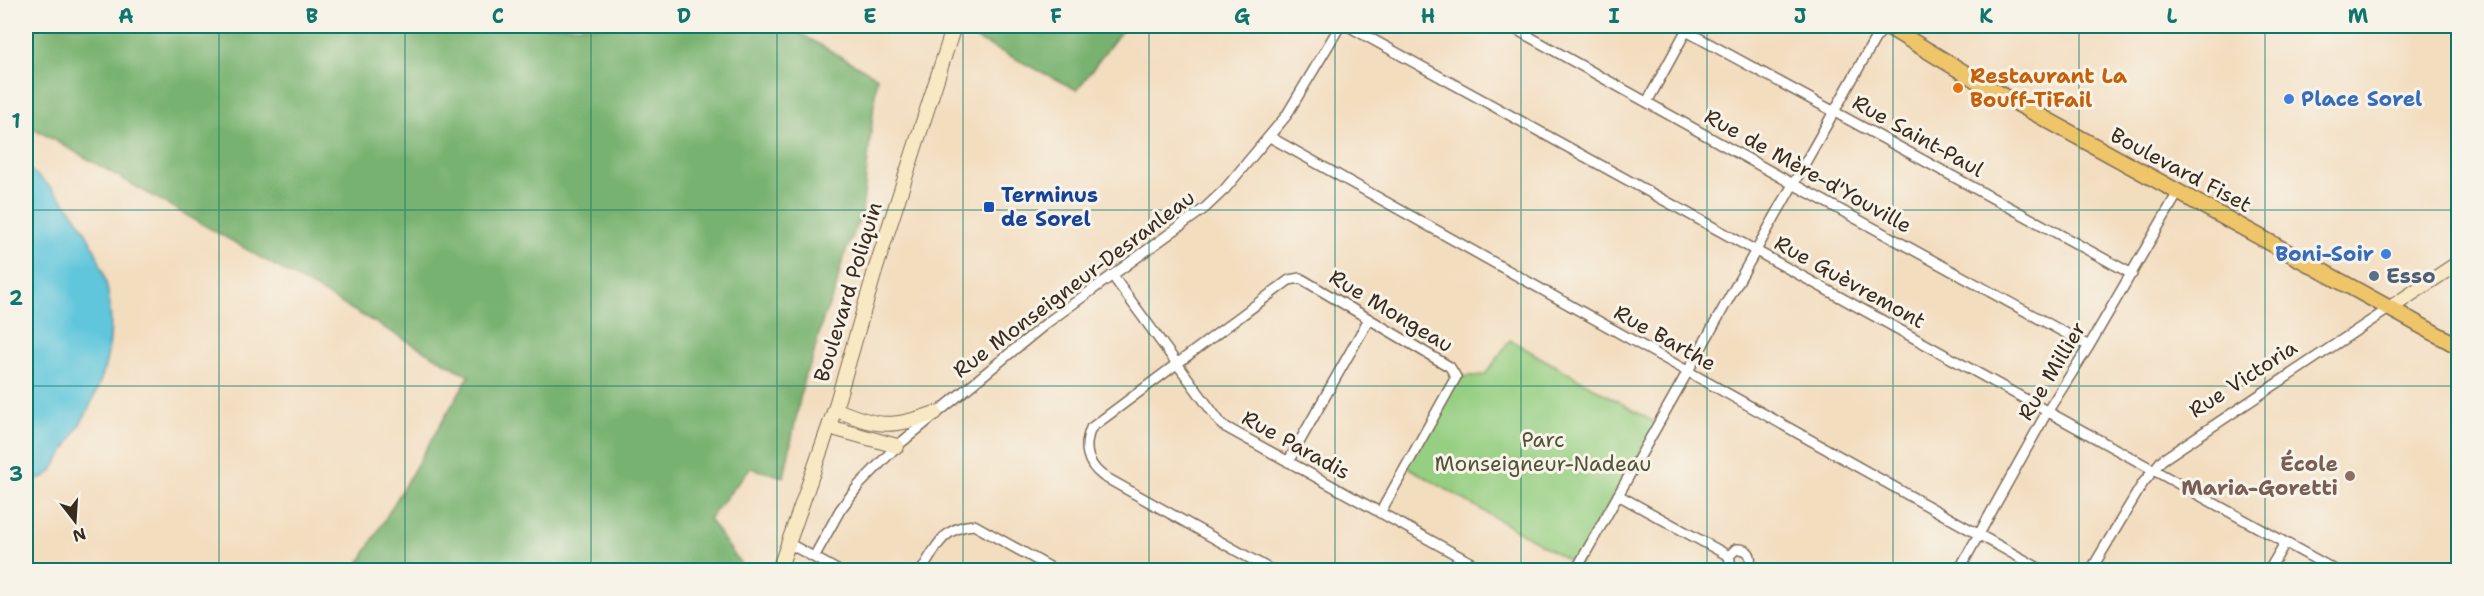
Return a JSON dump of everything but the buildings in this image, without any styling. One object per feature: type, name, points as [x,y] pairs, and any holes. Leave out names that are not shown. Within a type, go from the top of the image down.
[{"type":"main road","name":"Boulevard Fiset","points":[[1887,26],[1991,89],[2145,176],[2179,191],[2458,346]]},
{"type":"street","name":"Boulevard Poliquin","points":[[779,570],[835,409],[875,271],[954,26]]},
{"type":"street","name":"Rue Monseigneur-Desranleau","points":[[814,557],[840,510],[859,485],[897,446],[934,413],[1048,322],[1205,208],[1225,189],[1286,116],[1340,26]]},
{"type":"street","name":"Rue Guèvremont","points":[[1348,26],[2335,570]]},
{"type":"street","name":"Rue de Mère-d'Youville","points":[[1510,26],[2089,346]]},
{"type":"street","points":[[1576,570],[1876,37],[1887,26]]},
{"type":"street","name":"Rue Saint-Paul","points":[[1647,102],[1686,31],[2132,274]]},
{"type":"street","name":"Rue Barthe","points":[[1269,137],[2043,570]]},
{"type":"street","name":"Rue Millier","points":[[1959,570],[2047,412],[2089,346],[2179,191]]},
{"type":"street","name":"Rue Victoria","points":[[2091,570],[2153,470],[2182,445],[2458,263]]},
{"type":"street","name":"Rue Paradis","points":[[1112,275],[1175,364],[1222,425],[1484,570]]},
{"type":"street","name":"Rue Mongeau","points":[[1271,570],[1103,477],[1094,470],[1087,455],[1086,440],[1091,429],[1289,280],[1300,278],[1450,367],[1456,377],[1380,513]]},
{"type":"street","points":[[1288,462],[1370,319]]},
{"type":"street","points":[[835,409],[875,424],[904,424],[934,413]]},
{"type":"street","points":[[875,424],[897,446]]},
{"type":"street","points":[[829,427],[897,446]]},
{"type":"street","points":[[1618,495],[1729,556],[1731,566],[1740,570],[1749,566],[1751,559],[1749,553],[1743,549],[1736,549],[1729,556]]},
{"type":"street","points":[[922,570],[944,534],[963,526],[974,525],[1055,570]]},
{"type":"street","points":[[788,543],[837,570]]},
{"type":"street","points":[[2269,570],[2285,543]]},
{"type":"street","points":[[1452,570],[1459,557]]},
{"type":"green space","points":[[26,26],[787,26],[877,77],[862,213],[843,258],[835,292],[824,316],[811,364],[805,374],[784,477],[750,468],[709,519],[745,570],[355,570],[469,376],[26,124]]},
{"type":"green space","points":[[951,26],[1125,26],[1077,90]]},
{"type":"green space","name":"Parc Monseigneur-Nadeau","points":[[1510,340],[1658,424],[1578,566],[1406,466],[1456,377],[1485,375]]},
{"type":"water","points":[[26,167],[67,205],[83,228],[96,252],[105,279],[110,306],[110,334],[106,362],[97,391],[51,472],[36,479],[26,476]]},
{"type":"place","name":"Restaurant La Bouff-TiFail","points":[[1958,88]]},
{"type":"place","name":"Place Sorel","points":[[2289,99]]},
{"type":"place","name":"Terminus de Sorel","points":[[989,207]]},
{"type":"place","name":"Boni-Soir","points":[[2386,254]]},
{"type":"place","name":"Esso","points":[[2374,276]]},
{"type":"place","name":"École Maria-Goretti","points":[[2350,476]]}]
